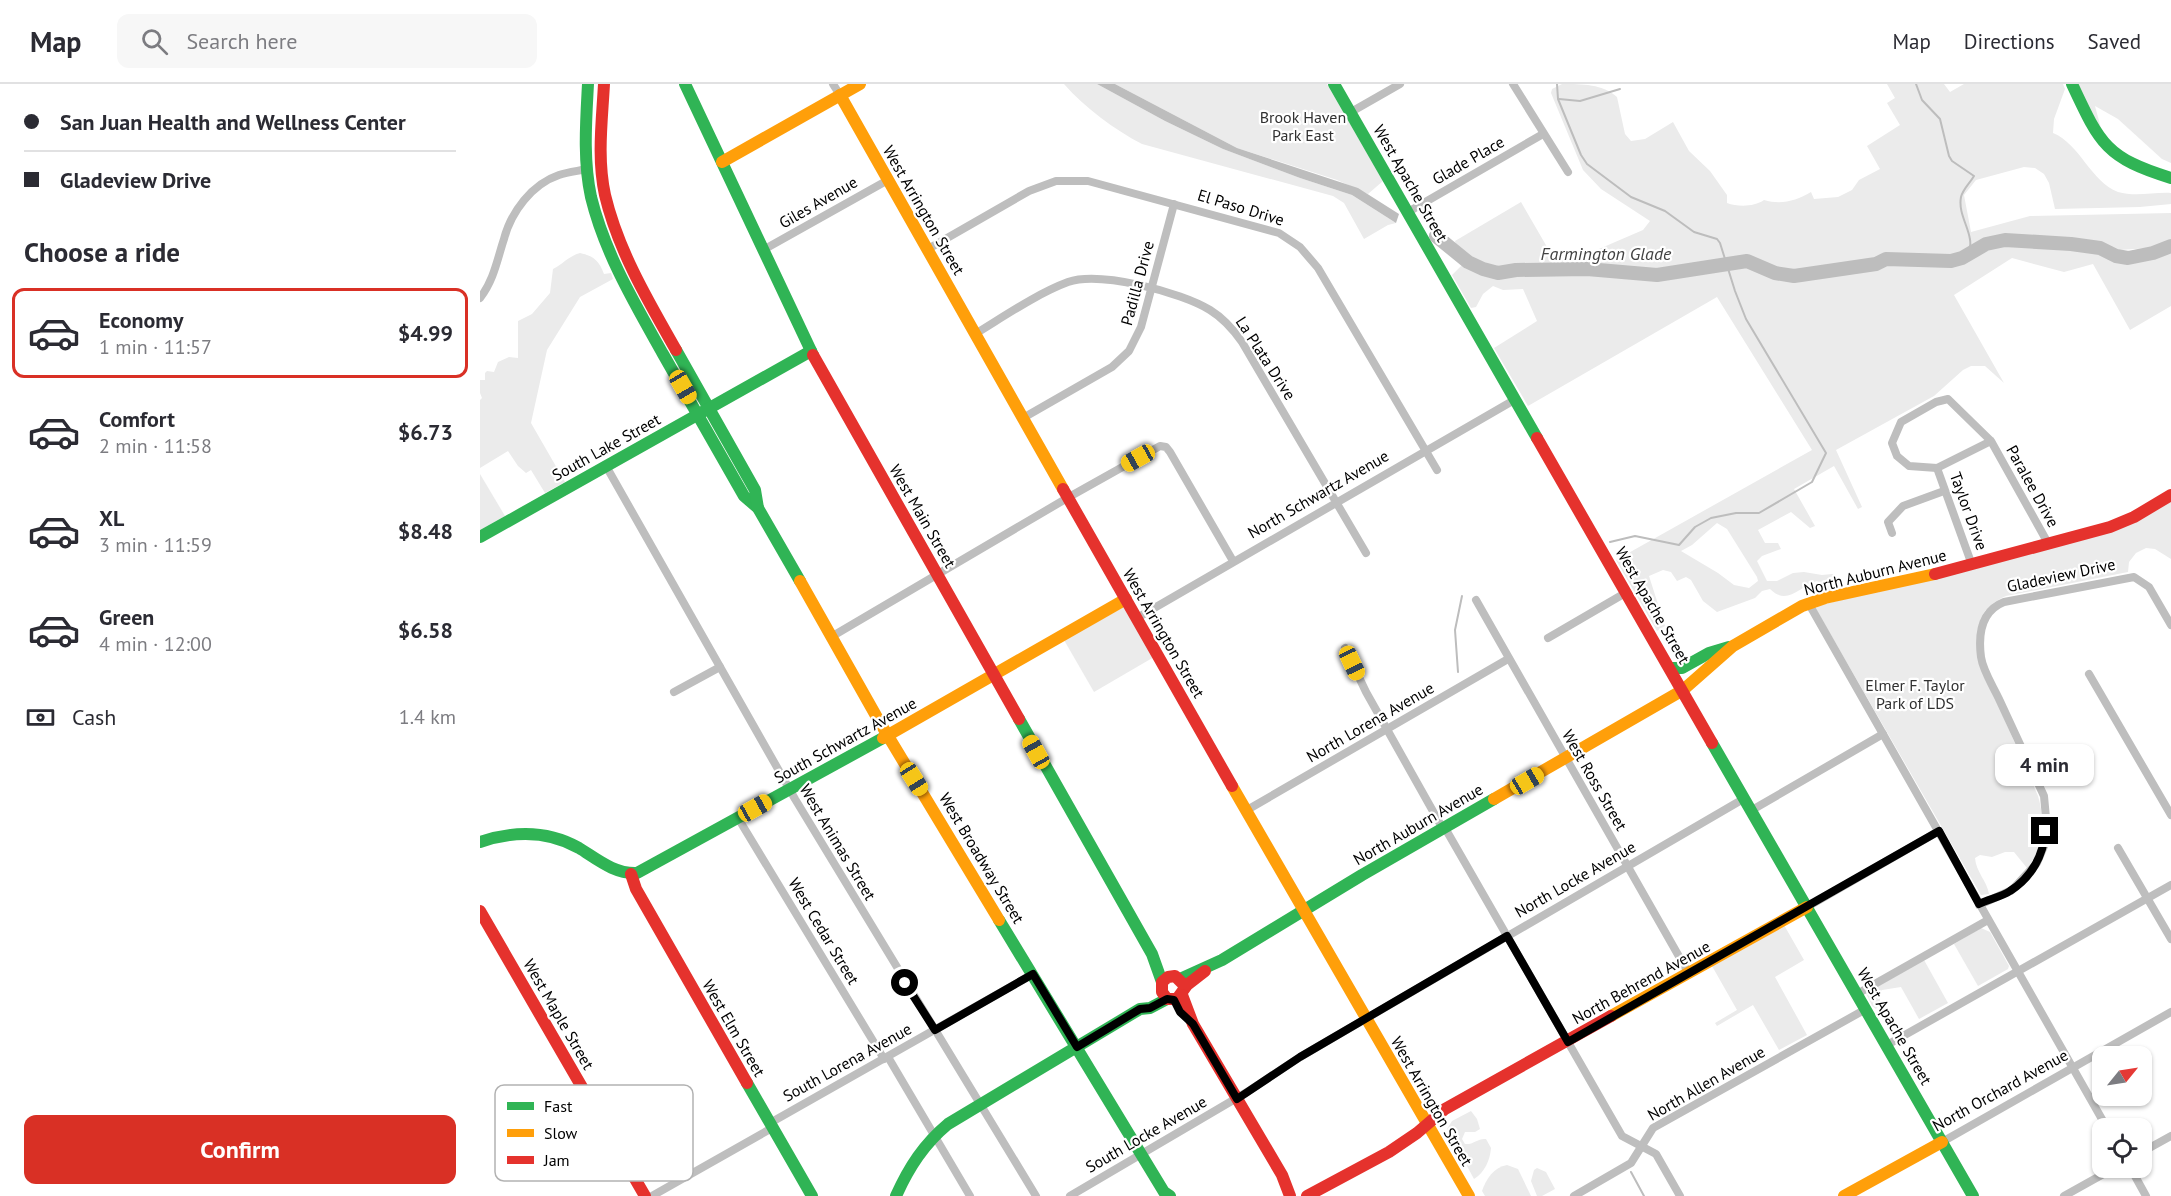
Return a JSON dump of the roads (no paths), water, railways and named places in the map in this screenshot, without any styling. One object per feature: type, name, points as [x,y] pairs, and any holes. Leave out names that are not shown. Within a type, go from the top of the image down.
[{"type":"main road","name":"West Broadway Street","points":[[588,84],[585,146],[587,170],[591,196],[602,234],[617,271],[703,411]]},
{"type":"main road","name":"West Broadway Street","points":[[604,84],[600,144],[605,194],[619,238],[638,282],[744,496],[758,508],[888,735],[1166,1195]]},
{"type":"main road","name":"West Main Street","points":[[686,84],[811,351],[1152,954],[1282,1175],[1299,1195]]},
{"type":"main road","points":[[722,162],[860,84]]},
{"type":"main road","name":"West Apache Street","points":[[1334,84],[1973,1196]]},
{"type":"main road","points":[[2072,84],[2092,127],[2108,149],[2134,166],[2171,178]]},
{"type":"main road","name":"West Arrington Street","points":[[840,95],[1468,1196]]},
{"type":"main road","name":"South Lake Street","points":[[480,537],[811,351]]},
{"type":"main road","name":"North Auburn Avenue","points":[[896,1196],[912,1162],[934,1135],[981,1103],[1140,1009],[1145,1001],[1202,976],[1208,968],[1683,690],[1733,646],[1770,623],[1809,604],[1972,565],[2110,527],[2134,517],[2171,495]]},
{"type":"main road","points":[[994,675],[1126,599]]},
{"type":"main road","points":[[1670,668],[1682,668],[1708,653],[1733,646]]},
{"type":"main road","name":"South Schwartz Avenue","points":[[631,874],[647,868],[994,675]]},
{"type":"main road","points":[[480,842],[515,833],[546,835],[569,843],[622,873],[631,874]]},
{"type":"main road","name":"West Elm Street","points":[[631,874],[636,889],[812,1196]]},
{"type":"main road","name":"North Behrend Avenue","points":[[1320,1196],[1333,1184],[1413,1136],[1445,1109],[1807,907]]},
{"type":"main road","name":"West Maple Street","points":[[480,911],[581,1085]]},
{"type":"main road","name":"North Orchard Avenue","points":[[1844,1196],[1942,1142]]},
{"type":"main road","name":"West Maple Street","points":[[636,1181],[645,1196]]},
{"type":"main road","name":"North Behrend Avenue","points":[[1299,1195],[1333,1184]]},
{"type":"street","name":"West Arrington Street","points":[[833,84],[840,95]]},
{"type":"street","points":[[1351,112],[1400,84]]},
{"type":"street","points":[[1513,84],[1568,172]]},
{"type":"street","name":"Glade Place","points":[[1408,212],[1543,134]]},
{"type":"street","points":[[480,298],[492,279],[507,229],[520,206],[534,190],[551,179],[559,175],[587,170]]},
{"type":"street","name":"Giles Avenue","points":[[763,250],[888,180]]},
{"type":"street","name":"El Paso Drive","points":[[928,249],[1029,191],[1056,182],[1076,180],[1094,182],[1279,233],[1292,240],[1318,268],[1437,470]]},
{"type":"street","name":"Padilla Drive","points":[[1023,418],[1123,358],[1138,336],[1174,204]]},
{"type":"street","name":"La Plata Drive","points":[[975,334],[1053,289],[1086,278],[1104,278],[1202,305],[1222,318],[1236,333],[1366,553]]},
{"type":"street","name":"North Schwartz Avenue","points":[[1137,618],[1516,399]]},
{"type":"street","name":"Paralee Drive","points":[[1937,468],[1909,466],[1897,456],[1892,443],[1901,422],[1936,402],[1948,399],[1991,441],[2049,545]]},
{"type":"street","points":[[1937,468],[1991,441]]},
{"type":"street","points":[[831,637],[1069,497],[1155,448],[1163,446],[1170,452],[1233,561]]},
{"type":"street","name":"West Animas Street","points":[[606,466],[789,789],[1036,1196]]},
{"type":"street","name":"Taylor Drive","points":[[1937,468],[1972,565]]},
{"type":"street","points":[[1892,533],[1888,522],[1903,507],[1944,491]]},
{"type":"street","name":"Gladeview Drive","points":[[1979,904],[2012,890],[2037,863],[2045,844],[2044,796],[1982,662],[1981,633],[1983,622],[1991,609],[2004,602],[2134,577],[2148,586],[2171,625]]},
{"type":"street","points":[[1548,638],[1627,592]]},
{"type":"street","name":"West Ross Street","points":[[1476,600],[1689,974]]},
{"type":"street","points":[[1809,604],[2102,1118]]},
{"type":"street","points":[[1345,648],[1387,730],[1622,1136],[1656,1154],[1680,1196]]},
{"type":"street","name":"North Lorena Avenue","points":[[1247,810],[1508,659]]},
{"type":"street","points":[[674,692],[720,667]]},
{"type":"street","points":[[2089,674],[2171,815]]},
{"type":"street","points":[[1752,810],[1883,734]]},
{"type":"street","name":"North Locke Avenue","points":[[1237,1099],[1300,1057],[1745,798]]},
{"type":"street","name":"West Cedar Street","points":[[738,818],[970,1196]]},
{"type":"street","name":"North Behrend Avenue","points":[[1807,907],[1939,831]]},
{"type":"street","points":[[2118,848],[2171,939]]},
{"type":"street","points":[[1887,1045],[2171,885]]},
{"type":"street","points":[[1857,994],[1988,920]]},
{"type":"street","name":"South Lorena Avenue","points":[[693,1172],[1033,974]]},
{"type":"street","name":"North Allen Avenue","points":[[1574,1196],[1631,1163],[1653,1128],[1866,1009]]},
{"type":"street","name":"North Orchard Avenue","points":[[1942,1142],[2171,1012]]},
{"type":"street","name":"South Locke Avenue","points":[[1070,1196],[1237,1099]]},
{"type":"street","points":[[2152,1146],[2171,1136]]},
{"type":"street","points":[[2064,1196],[2096,1178]]},
{"type":"street","points":[[2136,1178],[2146,1196]]},
{"type":"street","name":"South Lorena Avenue","points":[[652,1196],[677,1181]]},
{"type":"waterway","points":[[1557,84],[1558,99],[1581,155],[1587,164],[1631,197],[1665,211],[1694,232],[1717,239],[1720,243],[1746,319],[1826,453],[1812,482],[1759,513],[1736,513],[1711,518],[1695,527],[1679,545],[1635,536],[1610,542]]},
{"type":"waterway","points":[[1916,84],[1922,100],[1940,119],[1952,161],[1974,176],[1961,197],[1962,212],[1970,240],[1968,255]]},
{"type":"waterway","points":[[1559,99],[1580,101],[1620,89]]},
{"type":"waterway","name":"Farmington Glade","points":[[1436,236],[1468,262],[1498,273],[1516,270],[1587,269],[1657,275],[1747,261],[1775,273],[1794,276],[1876,264],[1886,259],[1951,261],[1962,258],[1986,244],[2005,240],[2100,248],[2116,256],[2128,258],[2153,253],[2171,246]]},
{"type":"waterway","points":[[1458,672],[1455,630],[1462,596]]},
{"type":"waterway","points":[[1631,1172],[1644,1196]]},
{"type":"park label","name":"Brook Haven Park East","points":[[1303,126]]},
{"type":"park label","name":"Elmer F. Taylor Park of LDS","points":[[1915,694]]}]
